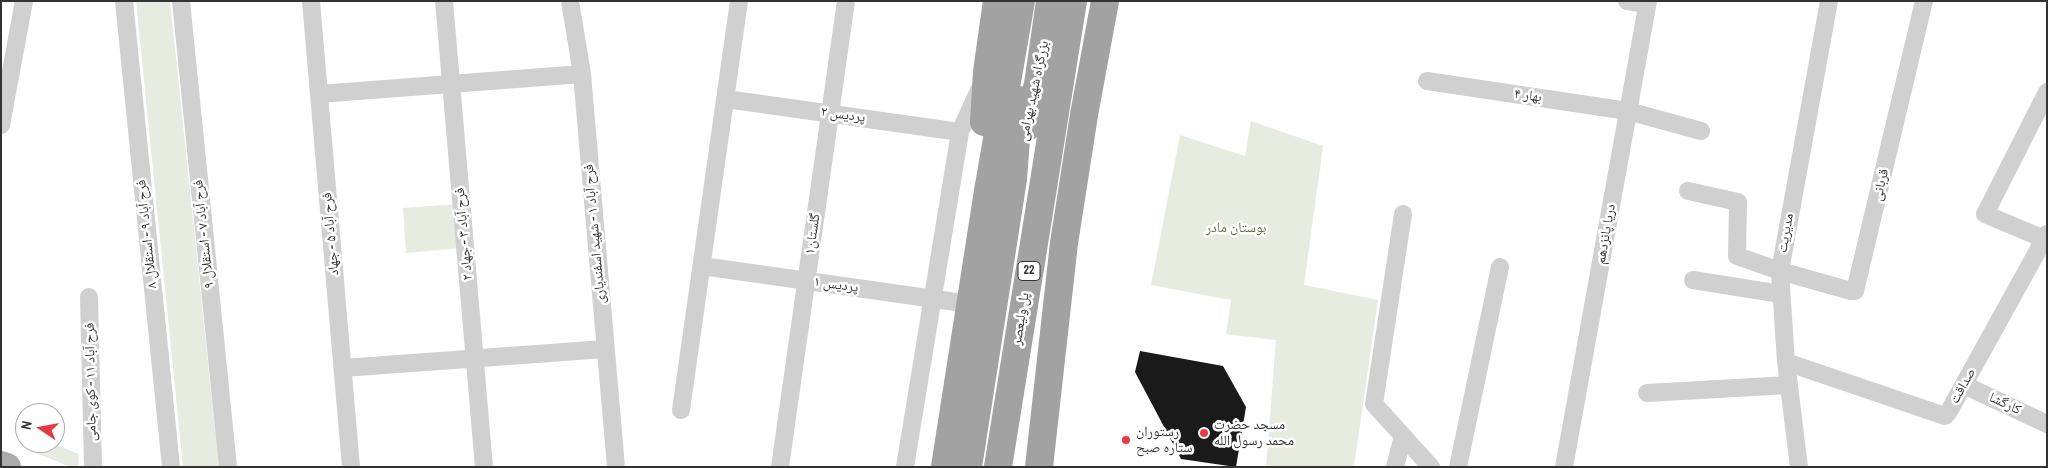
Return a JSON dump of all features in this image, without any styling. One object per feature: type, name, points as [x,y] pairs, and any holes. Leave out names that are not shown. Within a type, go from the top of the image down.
[{"type":"highway","points":[[988,191],[984,123],[987,72],[997,1]]},
{"type":"highway","points":[[945,467],[988,191],[1021,1]]},
{"type":"highway","points":[[1013,179],[1027,1]]},
{"type":"highway","name":"بزرگراه شهید بهرامی","points":[[1013,179],[1038,84],[1050,1]]},
{"type":"highway","name":"بزرگراه شهید بهرامی","points":[[1049,142],[1073,1]]},
{"type":"highway","points":[[1084,115],[1090,1]]},
{"type":"highway","points":[[1023,467],[1064,243],[1084,115],[1105,1]]},
{"type":"highway","name":"پل ولیعصر","points":[[998,467],[1049,142]]},
{"type":"highway","name":"22","points":[[968,467],[1013,179]]},
{"type":"highway","points":[[1039,467],[1064,243]]},
{"type":"main road","points":[[1,465],[7,467]]},
{"type":"street","points":[[1,125],[24,1]]},
{"type":"street","name":"فرح آباد ۹ - استقلال ۸","points":[[124,1],[171,467]]},
{"type":"street","name":"فرح آباد ۷ - استقلال ۹","points":[[180,1],[228,467]]},
{"type":"street","name":"فرح آباد ۵ - جهاد","points":[[311,1],[351,467]]},
{"type":"street","name":"فرح آباد ۳ - جهاد ۲","points":[[444,1],[484,467]]},
{"type":"street","name":"فرح آباد ۱ - شهید اسفندیاری","points":[[570,1],[582,74],[616,467]]},
{"type":"street","points":[[681,410],[739,1]]},
{"type":"street","name":"گلستان۱","points":[[780,467],[846,1]]},
{"type":"street","points":[[1627,1],[1648,3]]},
{"type":"street","name":"مدیریت","points":[[1799,467],[1786,362],[1780,271],[1829,1]]},
{"type":"street","name":"قربانی","points":[[1780,271],[1855,291],[1924,1]]},
{"type":"street","name":"دریا پانزدهم","points":[[1564,467],[1648,3]]},
{"type":"street","points":[[905,467],[960,132],[987,72]]},
{"type":"street","points":[[319,94],[582,74]]},
{"type":"street","name":"بهار ۴","points":[[1427,81],[1628,111],[1701,131]]},
{"type":"street","points":[[2045,237],[1985,214],[2047,92]]},
{"type":"street","name":"پردیس ۲","points":[[726,99],[960,132]]},
{"type":"street","points":[[1688,191],[1738,202],[1738,256],[1780,271]]},
{"type":"street","points":[[1403,214],[1374,404],[1431,467]]},
{"type":"street","name":"صداقت","points":[[1786,362],[1945,416],[2045,237]]},
{"type":"street","name":"پردیس ۱","points":[[702,266],[970,304]]},
{"type":"street","points":[[1458,467],[1500,267]]},
{"type":"street","points":[[1692,280],[1781,294]]},
{"type":"street","name":"فرح آباد ۱۱ - کوی جامی","points":[[89,297],[93,467]]},
{"type":"street","points":[[343,368],[605,349]]},
{"type":"street","name":"کارگشا","points":[[1964,385],[2047,424]]},
{"type":"street","points":[[1647,393],[1789,386]]},
{"type":"street","points":[[1395,467],[1403,436]]},
{"type":"green space","points":[[136,1],[170,1],[219,467],[183,467]]},
{"type":"green space","name":"بوستان مادر","points":[[1251,121],[1323,146],[1304,285],[1378,300],[1354,467],[1266,467],[1276,340],[1226,334],[1231,300],[1151,285],[1180,135],[1245,156]]},
{"type":"green space","points":[[457,204],[461,248],[406,253],[403,208]]},
{"type":"green space","points":[[65,448],[79,454],[78,467],[71,467],[36,453],[65,453]]},
{"type":"building","name":"مسجد حضرت محمد رسول الله","points":[[1140,351],[1223,366],[1246,407],[1236,467],[1181,459],[1135,372]]},
{"type":"place","name":"مسجد حضرت محمد رسول الله","points":[[1204,433]]},
{"type":"place","name":"رستوران ستاره صبح","points":[[1126,440]]}]
